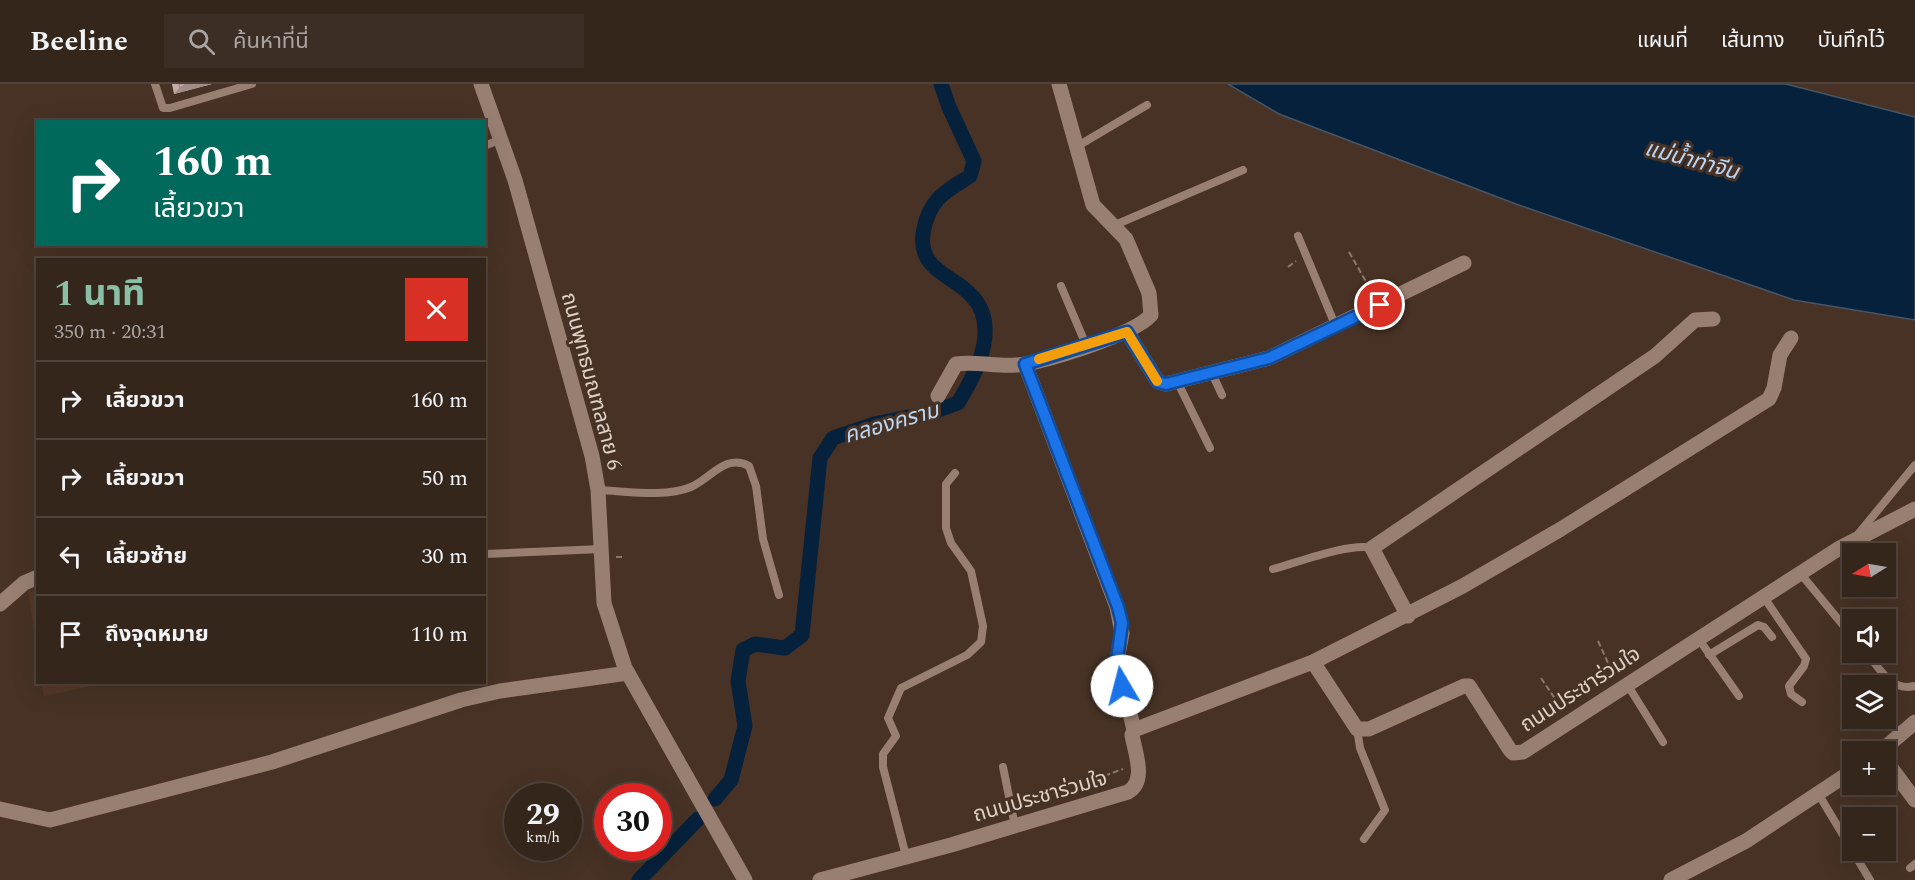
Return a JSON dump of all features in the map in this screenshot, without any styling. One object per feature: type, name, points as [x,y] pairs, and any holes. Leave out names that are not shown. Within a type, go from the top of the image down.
[{"type":"street","name":"ถนนพุทธมณฑลสาย 6","points":[[481,84],[502,139],[592,456],[598,490],[604,603],[614,639],[628,673],[745,880]]},
{"type":"street","points":[[938,396],[954,366],[968,363],[1025,364],[1127,332],[1144,322],[1150,315],[1151,305],[1145,282],[1126,239],[1115,225],[1093,205],[1059,84]]},
{"type":"street","points":[[1127,332],[1158,382],[1166,384],[1211,371],[1262,361],[1464,263]]},
{"type":"street","points":[[1408,616],[1372,548],[1655,356],[1695,320],[1713,319]]},
{"type":"street","points":[[1134,730],[1314,662],[1408,616],[1561,529],[1769,399],[1774,388],[1780,355],[1791,338]]},
{"type":"street","name":"ถนนประชาร่วมใจ","points":[[820,880],[1128,792],[1138,784],[1132,735],[1134,730],[1117,660],[1122,633],[1118,607],[1025,364]]},
{"type":"street","name":"ถนนประชาร่วมใจ","points":[[1357,729],[1369,729],[1464,686],[1473,690],[1513,753],[1523,752],[1800,573],[1852,541],[1915,509]]},
{"type":"street","points":[[0,604],[24,584],[36,578]]},
{"type":"street","points":[[1314,662],[1357,729]]},
{"type":"street","points":[[0,809],[50,820],[272,762],[461,700],[500,691],[628,673]]},
{"type":"street","points":[[1893,741],[1915,722]]},
{"type":"street","points":[[1896,774],[1915,800]]},
{"type":"street","points":[[1671,880],[1746,841],[1842,778]]},
{"type":"lane","points":[[155,84],[160,104],[163,108],[170,108],[252,84]]},
{"type":"lane","points":[[1076,147],[1147,105]]},
{"type":"lane","points":[[486,145],[502,139]]},
{"type":"lane","points":[[1115,225],[1243,170]]},
{"type":"lane","points":[[1298,236],[1336,327]]},
{"type":"lane","points":[[1061,286],[1086,345]]},
{"type":"lane","points":[[1211,371],[1222,395]]},
{"type":"lane","points":[[1177,381],[1210,448]]},
{"type":"lane","points":[[598,490],[671,492],[698,483],[719,467],[736,462],[749,466],[756,486],[763,539],[779,595]]},
{"type":"lane","points":[[1852,541],[1915,465]]},
{"type":"lane","points":[[906,856],[883,767],[883,754],[896,736],[889,723],[889,710],[901,688],[958,660],[981,642],[983,626],[971,571],[951,543],[946,528],[946,484],[955,473]]},
{"type":"lane","points":[[1272,569],[1355,547],[1372,548]]},
{"type":"lane","points":[[486,554],[601,549]]},
{"type":"lane","points":[[1800,573],[1842,624]]},
{"type":"lane","points":[[1763,596],[1804,653],[1804,666],[1789,686],[1791,694],[1802,702]]},
{"type":"lane","points":[[1709,655],[1758,625],[1764,627],[1772,637]]},
{"type":"lane","points":[[1698,638],[1739,696]]},
{"type":"lane","points":[[1875,663],[1892,684],[1902,688],[1915,686]]},
{"type":"lane","points":[[1623,687],[1663,742]]},
{"type":"lane","points":[[1357,729],[1360,748],[1385,810],[1364,839]]},
{"type":"lane","points":[[1003,767],[1015,826]]},
{"type":"lane","points":[[1818,795],[1870,880]]},
{"type":"path","points":[[1348,252],[1380,305]]},
{"type":"path","points":[[1598,641],[1623,687]]},
{"type":"path","points":[[1541,678],[1571,721]]},
{"type":"path","points":[[1096,779],[1137,764]]},
{"type":"shaded area","points":[[36,590],[36,646],[28,592]]},
{"type":"shaded area","points":[[42,684],[101,684],[44,696]]},
{"type":"water","name":"แม่น้ำท่าจีน","points":[[1228,84],[1786,84],[1915,117],[1915,320],[1794,300],[1516,204],[1279,114]]},
{"type":"waterway","name":"คลองคราม","points":[[715,799],[731,780],[745,726],[738,681],[743,650],[755,644],[785,648],[802,635],[820,458],[833,438],[874,424],[933,412],[958,403],[980,360],[985,336],[982,312],[965,290],[934,267],[926,257],[923,244],[924,228],[931,209],[940,197],[970,176],[974,161],[941,84]]},
{"type":"waterway","name":"คลองคราม","points":[[639,880],[698,819]]},
{"type":"slow traffic","points":[[1039,359],[1127,332],[1157,381]]},
{"type":"route","points":[[1122,686],[1117,660],[1122,633],[1118,607],[1025,364],[1127,332],[1158,382],[1166,384],[1269,358],[1380,305]]}]
